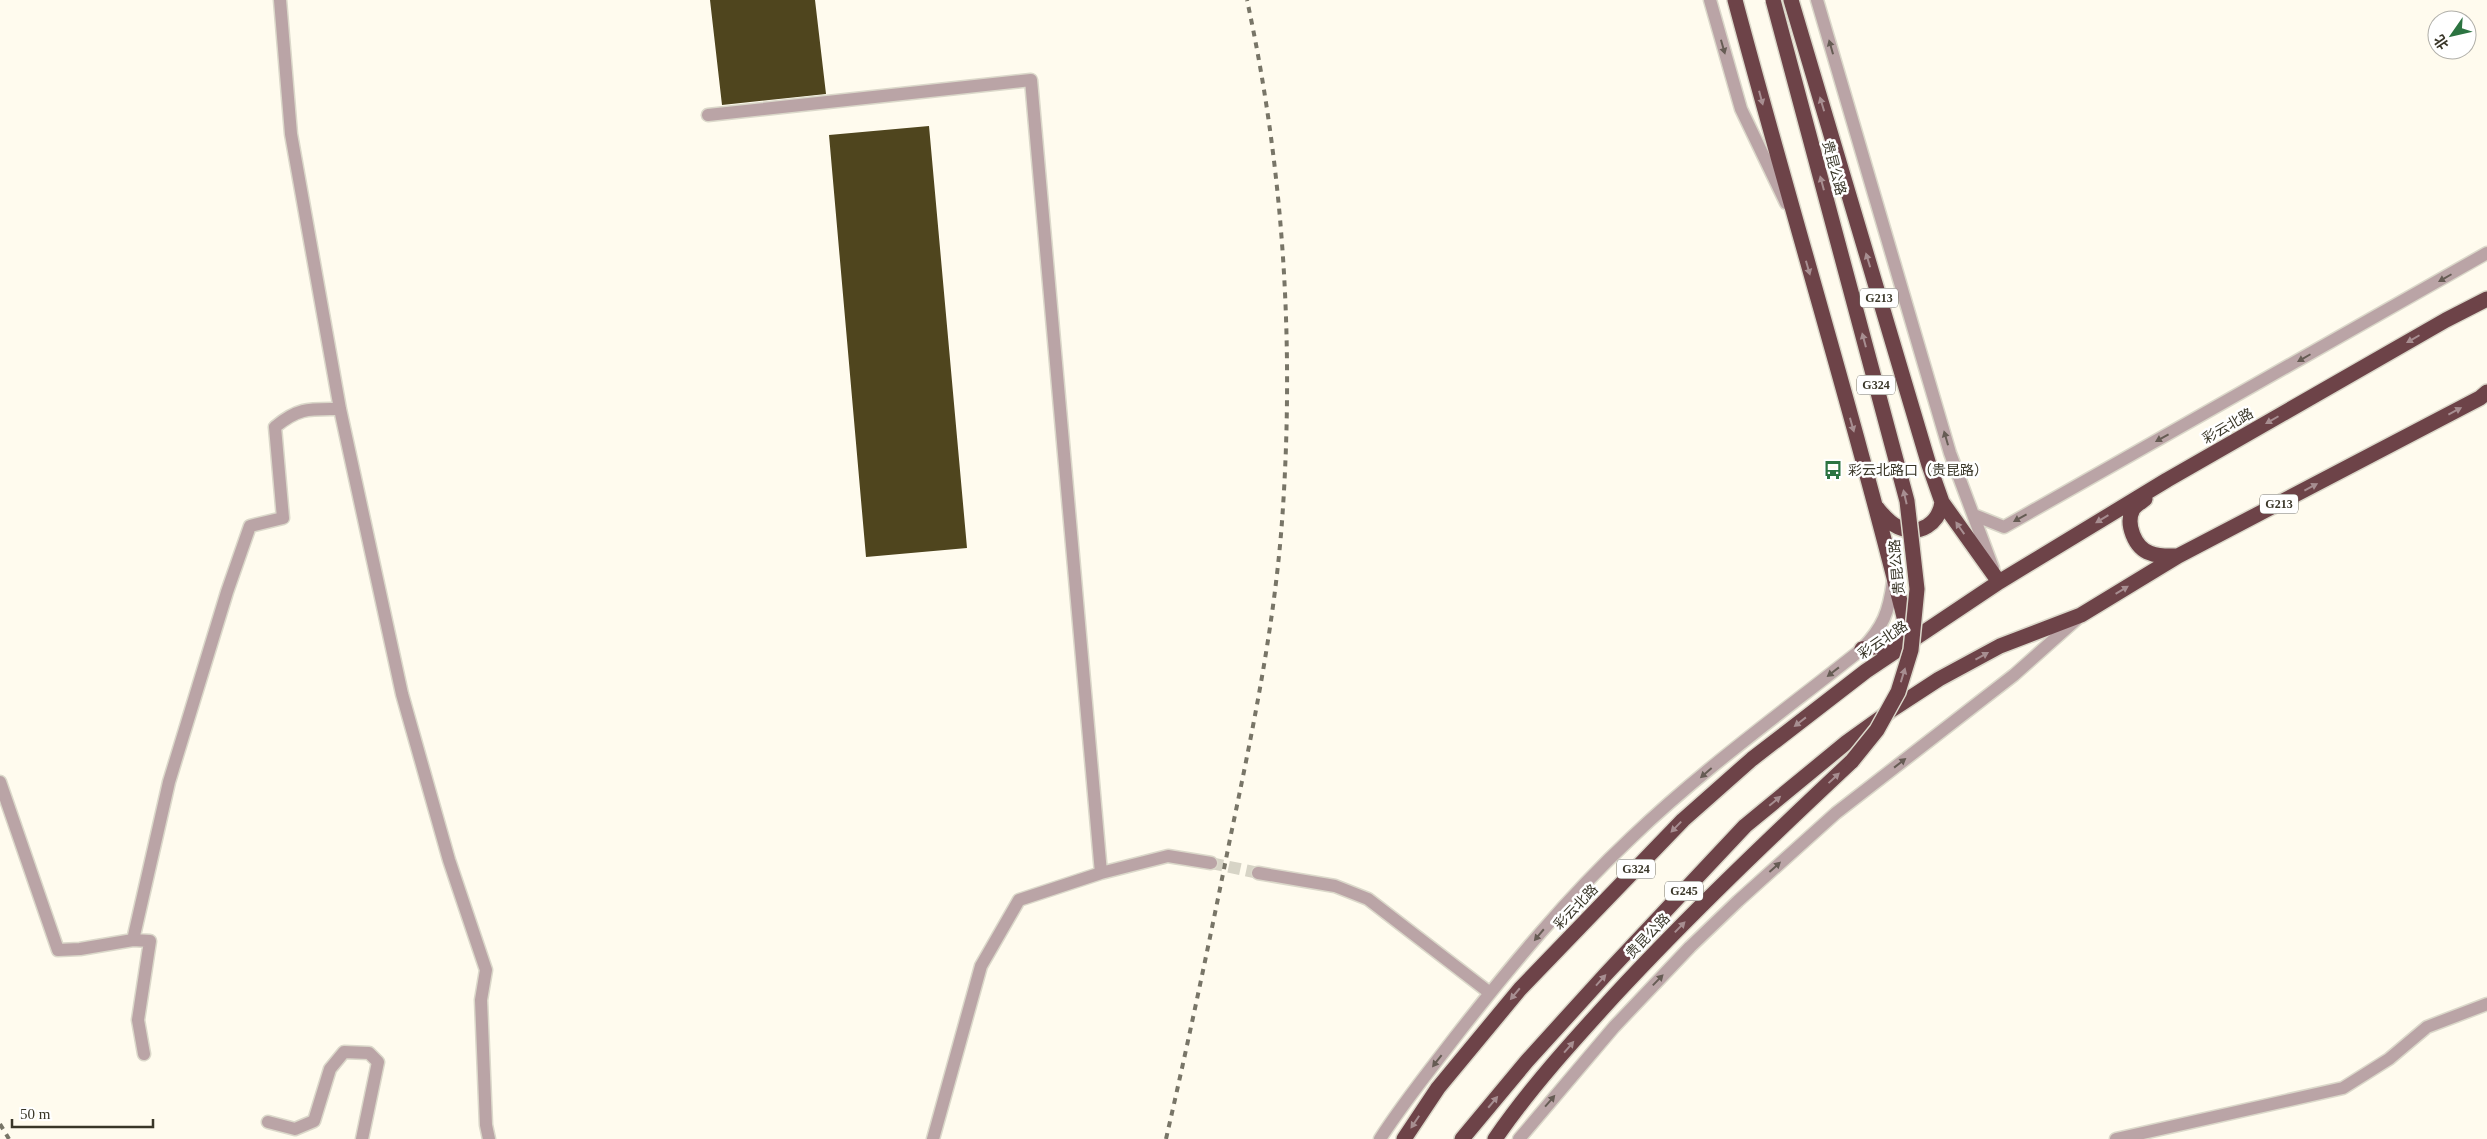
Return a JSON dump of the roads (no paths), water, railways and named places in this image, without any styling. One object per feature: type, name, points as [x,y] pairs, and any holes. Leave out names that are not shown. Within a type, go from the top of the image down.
[{"type":"highway","name":"贵昆公路","points":[[1735,0],[1794,221],[1876,507],[1910,641]]},
{"type":"highway","name":"贵昆公路","points":[[1495,1139],[1514,1111],[1652,955],[1716,890],[1852,761],[1877,730],[1898,692],[1911,650],[1917,589],[1907,501],[1773,0]]},
{"type":"highway","name":"G213","points":[[1791,0],[1929,465],[1942,502],[1998,582]]},
{"type":"highway","name":"彩云北路","points":[[1404,1139],[1438,1088],[1520,989],[1683,820],[1752,759],[1866,671],[1998,582],[2167,480],[2437,325],[2487,299]]},
{"type":"highway","name":"G213","points":[[1939,679],[2000,646],[2081,615],[2178,556],[2485,395]]},
{"type":"highway","points":[[2167,480],[2133,509],[2130,525],[2134,540],[2148,553],[2162,556],[2178,556]]},
{"type":"highway","points":[[1876,507],[1897,527],[1915,530],[1934,522],[1941,513],[1942,502]]},
{"type":"highway","points":[[1862,649],[1910,641]]},
{"type":"highway","name":"G245","points":[[1462,1139],[1586,996],[1745,826],[1847,742],[1939,679]]},
{"type":"street","points":[[280,0],[292,134],[340,409],[402,694],[449,860],[486,970],[481,1000],[486,1125],[489,1139]]},
{"type":"street","points":[[1710,0],[1741,109],[1794,221]]},
{"type":"street","points":[[1817,0],[1950,453],[1998,582]]},
{"type":"street","points":[[708,115],[1031,80],[1101,873]]},
{"type":"street","points":[[1974,515],[2004,527],[2487,254]]},
{"type":"street","points":[[132,940],[170,782],[227,592],[250,526],[283,518],[275,427],[290,414],[304,410],[340,409]]},
{"type":"street","points":[[1380,1139],[1396,1114],[1490,993],[1553,918],[1631,838],[1735,748],[1862,649],[1876,634],[1884,620],[1890,601],[1894,576]]},
{"type":"street","points":[[1519,1139],[1614,1027],[1690,947],[1738,901],[1836,813],[2014,675],[2081,615]]},
{"type":"street","points":[[0,782],[58,950],[80,949],[132,940],[150,942],[138,1020],[144,1054]]},
{"type":"street","points":[[933,1139],[981,966],[1019,900],[1101,873],[1168,856],[1211,863]]},
{"type":"street","points":[[1258,873],[1335,886],[1368,899],[1490,993]]},
{"type":"street","points":[[2116,1139],[2343,1088],[2389,1059],[2427,1027],[2487,1004]]},
{"type":"street","points":[[268,1122],[296,1129],[314,1121],[330,1069],[344,1052],[369,1053],[378,1062],[362,1139]]},
{"type":"tunnel","points":[[1211,863],[1258,873]]},
{"type":"railway","points":[[1166,1139],[1207,952],[1255,715],[1275,591],[1283,507],[1287,379],[1283,252],[1269,125],[1247,0]]},
{"type":"railway","points":[[0,1124],[9,1139]]},
{"type":"place","name":"彩云北路口（贵昆路）","points":[[1833,470]]}]
